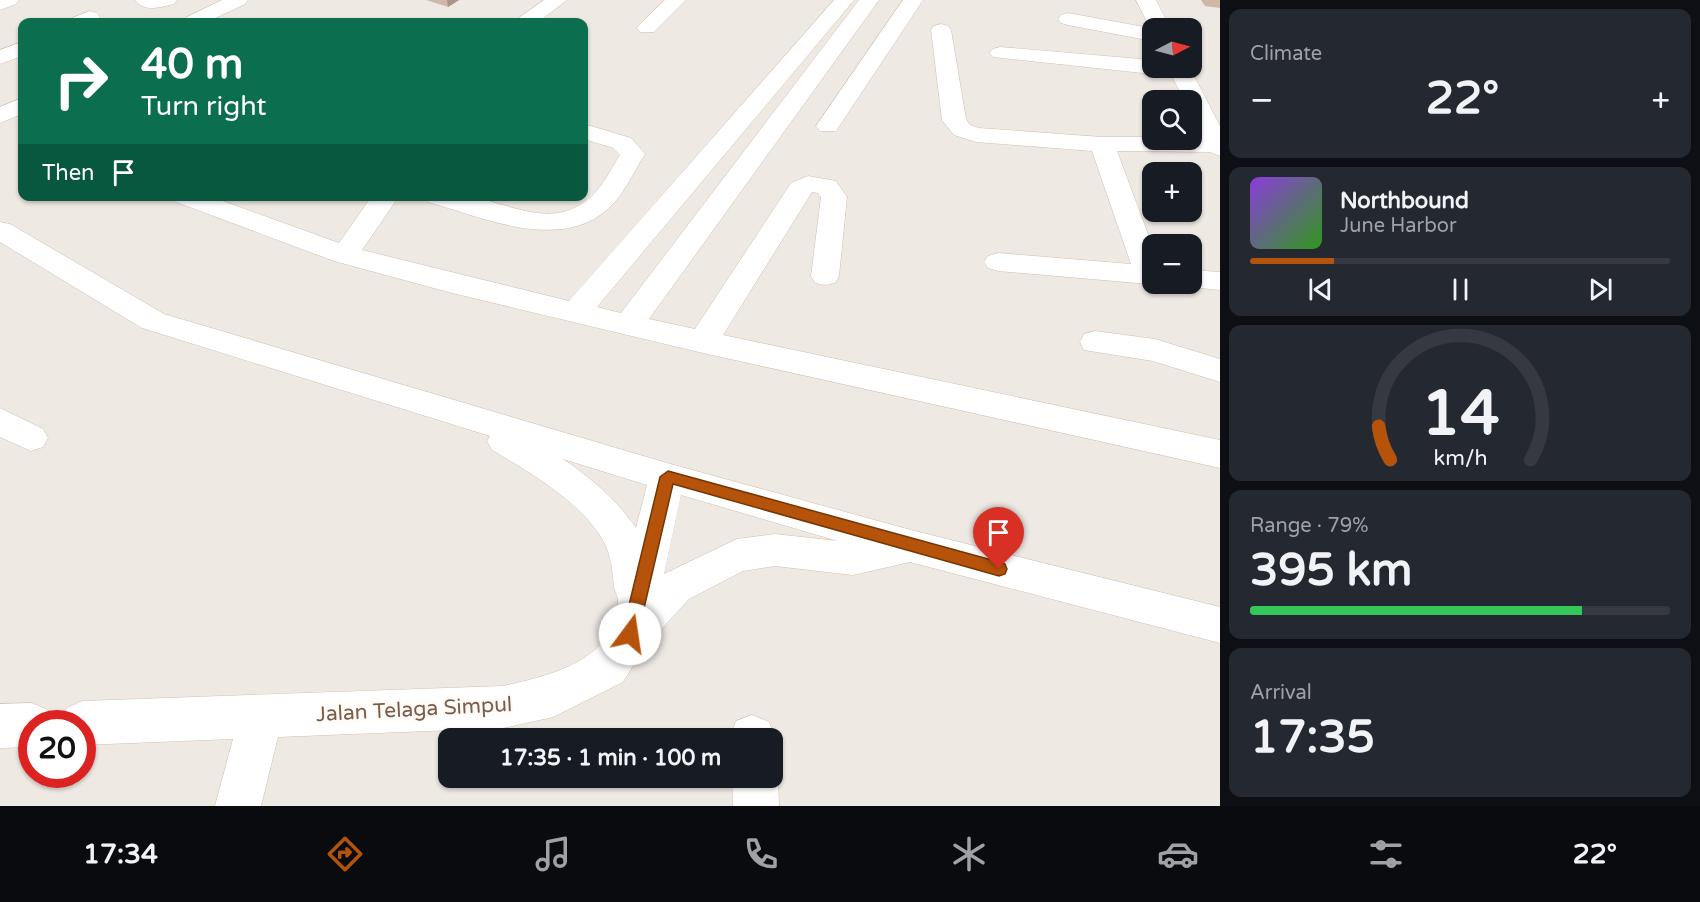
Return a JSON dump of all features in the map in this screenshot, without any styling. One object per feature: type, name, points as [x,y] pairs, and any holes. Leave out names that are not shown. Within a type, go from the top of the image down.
[{"type":"street","points":[[0,4],[9,0]]},
{"type":"street","points":[[145,0],[153,3],[167,0]]},
{"type":"street","points":[[200,18],[238,0]]},
{"type":"street","points":[[531,18],[557,0]]},
{"type":"street","points":[[647,28],[676,0]]},
{"type":"street","points":[[576,312],[844,0]]},
{"type":"street","points":[[629,324],[869,0]]},
{"type":"street","points":[[828,126],[913,0]]},
{"type":"street","points":[[1146,0],[1155,18]]},
{"type":"street","points":[[1068,19],[1142,33]]},
{"type":"street","points":[[940,30],[954,120],[962,130],[976,135],[1102,144],[1219,147],[1184,78]]},
{"type":"street","points":[[0,58],[18,50]]},
{"type":"street","points":[[1000,53],[1142,66]]},
{"type":"street","points":[[0,116],[18,107]]},
{"type":"street","points":[[0,116],[18,124]]},
{"type":"street","points":[[456,201],[531,221],[556,222],[578,217],[600,202],[633,154],[621,143],[588,132]]},
{"type":"street","points":[[1102,144],[1142,253]]},
{"type":"street","points":[[703,342],[800,188],[808,184],[827,186],[834,197],[825,276]]},
{"type":"street","points":[[196,201],[243,222],[344,255],[703,342],[1220,454]]},
{"type":"street","points":[[344,255],[375,201]]},
{"type":"street","points":[[0,230],[153,321],[668,477],[910,546],[1220,625]]},
{"type":"street","points":[[998,262],[1142,274]]},
{"type":"street","points":[[1202,280],[1220,281]]},
{"type":"street","points":[[1095,342],[1155,350],[1220,370]]},
{"type":"street","points":[[450,412],[559,473],[592,501],[616,528],[628,550],[636,576],[630,634]]},
{"type":"street","name":"Jalan Telaga Simpul","points":[[96,723],[503,707],[553,696],[608,668],[630,634],[668,477]]},
{"type":"street","points":[[630,634],[675,587],[737,555],[775,550],[853,559],[910,546]]},
{"type":"street","points":[[238,806],[261,717]]},
{"type":"street","points":[[0,726],[18,725]]},
{"type":"street","points":[[755,788],[756,806]]},
{"type":"shaded area","points":[[0,0],[1220,0],[1220,806],[0,806]]},
{"type":"route","points":[[630,634],[668,477],[999,569]]}]
